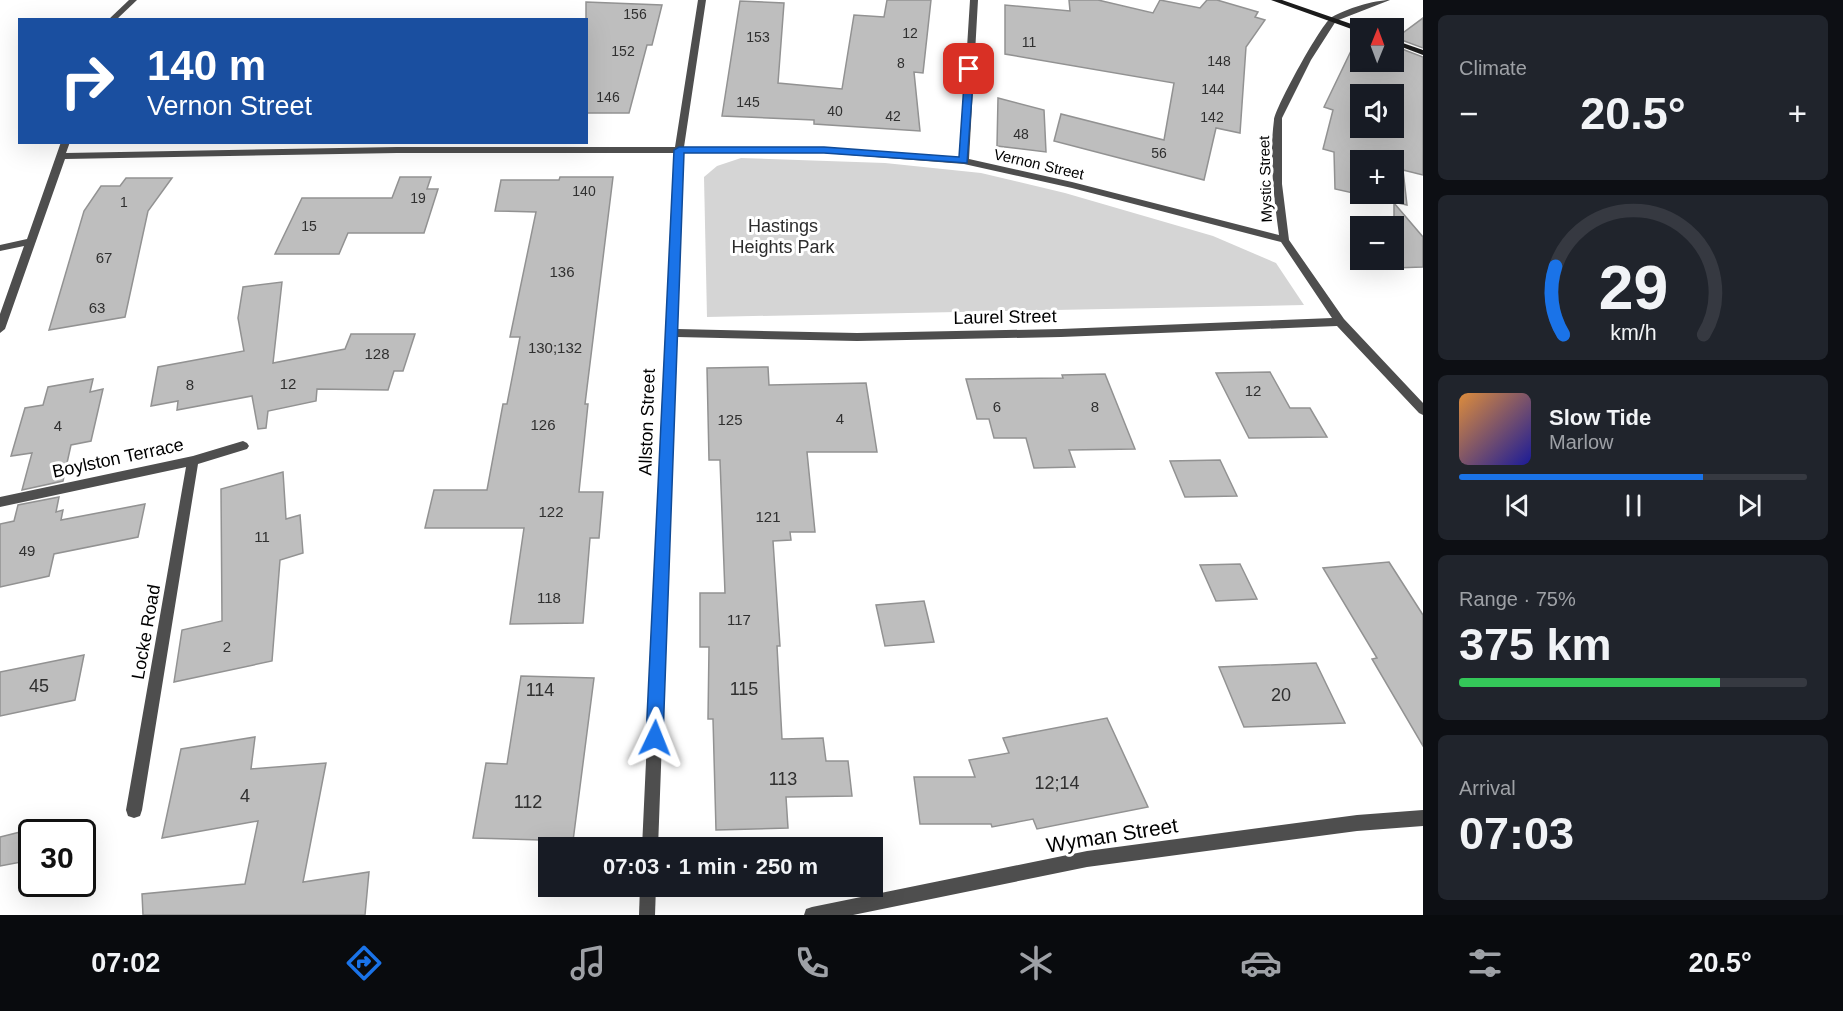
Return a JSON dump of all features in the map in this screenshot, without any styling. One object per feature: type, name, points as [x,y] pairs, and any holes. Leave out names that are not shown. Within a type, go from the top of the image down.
[{"type":"street","points":[[113,18],[134,0]]},
{"type":"street","name":"Allston Street","points":[[650,837],[679,150],[702,0]]},
{"type":"street","points":[[964,161],[974,0]]},
{"type":"street","points":[[1275,0],[1350,25]]},
{"type":"street","points":[[1333,19],[1386,0]]},
{"type":"street","name":"Mystic Street","points":[[1333,19],[1307,60],[1278,118],[1277,184],[1284,240],[1340,322],[1423,410]]},
{"type":"street","points":[[1404,46],[1423,53]]},
{"type":"street","points":[[0,329],[65,144]]},
{"type":"street","name":"Vernon Street","points":[[62,156],[397,150],[824,150],[964,161],[1072,185],[1284,240]]},
{"type":"street","points":[[0,248],[29,242]]},
{"type":"street","name":"Laurel Street","points":[[670,333],[857,337],[1061,333],[1340,322]]},
{"type":"street","name":"Boylston Terrace","points":[[0,502],[193,461],[243,446]]},
{"type":"street","name":"Locke Road","points":[[134,810],[193,461]]},
{"type":"street","name":"Wyman Street","points":[[812,915],[1088,859],[1358,823],[1423,818]]},
{"type":"street","points":[[647,915],[648,897]]},
{"type":"green space","name":"Hastings Heights Park","points":[[741,158],[885,163],[981,173],[1065,193],[1213,236],[1276,263],[1304,305],[707,317],[704,177],[717,166]]},
{"type":"building","points":[[887,0],[931,0],[923,73],[914,72],[920,131],[814,124],[814,120],[722,116],[740,1],[784,3],[778,83],[842,89],[854,15],[884,17]]},
{"type":"building","points":[[1069,0],[1098,0],[1153,13],[1160,0],[1200,8],[1207,0],[1217,0],[1258,12],[1255,17],[1265,20],[1246,47],[1240,133],[1216,128],[1204,180],[1054,141],[1061,114],[1164,140],[1174,83],[1005,54],[1005,5],[1070,11]]},
{"type":"building","points":[[586,2],[662,5],[652,45],[647,45],[629,113],[588,113],[588,18],[586,18]]},
{"type":"building","points":[[1423,18],[1423,48],[1404,41],[1404,32]]},
{"type":"building","points":[[1404,50],[1423,57],[1423,175],[1404,170],[1404,150],[1350,150],[1350,192],[1335,189],[1334,152],[1323,149],[1333,110],[1324,107],[1350,53],[1350,72],[1404,72]]},
{"type":"building","points":[[998,98],[1044,110],[1046,152],[997,146]]},
{"type":"building","points":[[400,177],[431,177],[427,189],[438,189],[424,233],[348,233],[339,254],[275,254],[302,198],[392,198]]},
{"type":"building","points":[[560,177],[613,177],[585,404],[588,404],[579,492],[603,492],[599,538],[590,538],[583,623],[510,624],[524,528],[425,528],[434,490],[487,490],[503,404],[507,404],[520,337],[510,337],[536,212],[495,211],[501,180],[559,180]]},
{"type":"building","points":[[126,178],[172,178],[148,211],[125,317],[49,330],[84,211],[101,186],[120,186]]},
{"type":"building","points":[[1404,179],[1407,205],[1402,204]]},
{"type":"building","points":[[1395,204],[1423,237],[1423,267],[1404,268],[1404,216],[1394,216]]},
{"type":"building","points":[[282,282],[273,363],[345,349],[351,334],[415,334],[403,371],[394,371],[388,390],[317,389],[316,401],[268,411],[266,428],[258,429],[252,396],[177,410],[178,401],[151,406],[158,367],[244,351],[238,318],[243,287]]},
{"type":"building","points":[[768,367],[769,385],[866,383],[877,452],[807,452],[815,532],[790,532],[791,540],[773,541],[780,646],[777,646],[782,739],[823,738],[826,761],[848,761],[852,796],[786,797],[788,828],[716,830],[713,719],[708,719],[709,647],[700,647],[700,593],[725,593],[720,460],[709,460],[707,368]]},
{"type":"building","points":[[1270,372],[1290,408],[1310,408],[1327,437],[1249,438],[1216,373]]},
{"type":"building","points":[[1105,374],[1135,449],[1069,450],[1075,467],[1034,468],[1026,438],[994,438],[989,419],[977,419],[966,379],[1063,378],[1062,375]]},
{"type":"building","points":[[93,379],[90,392],[103,389],[91,441],[71,445],[63,481],[22,490],[32,453],[11,456],[25,408],[43,405],[48,387]]},
{"type":"building","points":[[1220,460],[1237,496],[1185,497],[1170,461]]},
{"type":"building","points":[[283,472],[286,519],[300,515],[303,553],[280,560],[272,661],[174,682],[182,630],[222,621],[221,489]]},
{"type":"building","points":[[59,497],[56,512],[63,510],[61,520],[145,504],[138,537],[54,554],[49,576],[0,587],[0,524],[14,521],[18,505]]},
{"type":"building","points":[[1389,562],[1423,615],[1423,746],[1372,659],[1377,658],[1323,568]]},
{"type":"building","points":[[1240,564],[1257,599],[1216,601],[1200,565]]},
{"type":"building","points":[[924,601],[934,642],[885,646],[876,605]]},
{"type":"building","points":[[84,655],[75,700],[0,716],[0,672]]},
{"type":"building","points":[[1316,663],[1345,723],[1244,727],[1219,667]]},
{"type":"building","points":[[521,676],[594,678],[574,837],[538,837],[538,840],[473,838],[486,763],[507,764]]},
{"type":"building","points":[[1107,718],[1148,807],[1037,829],[1033,819],[992,827],[991,824],[920,824],[914,777],[975,777],[969,760],[1009,753],[1003,738]]},
{"type":"building","points":[[255,737],[251,769],[326,763],[303,882],[369,872],[365,915],[143,915],[142,894],[245,884],[258,821],[162,838],[181,749]]},
{"type":"building","points":[[18,832],[18,863],[0,866],[0,837]]},
{"type":"route","points":[[655,738],[669,341],[679,150],[824,150],[964,161],[969,69]]}]
